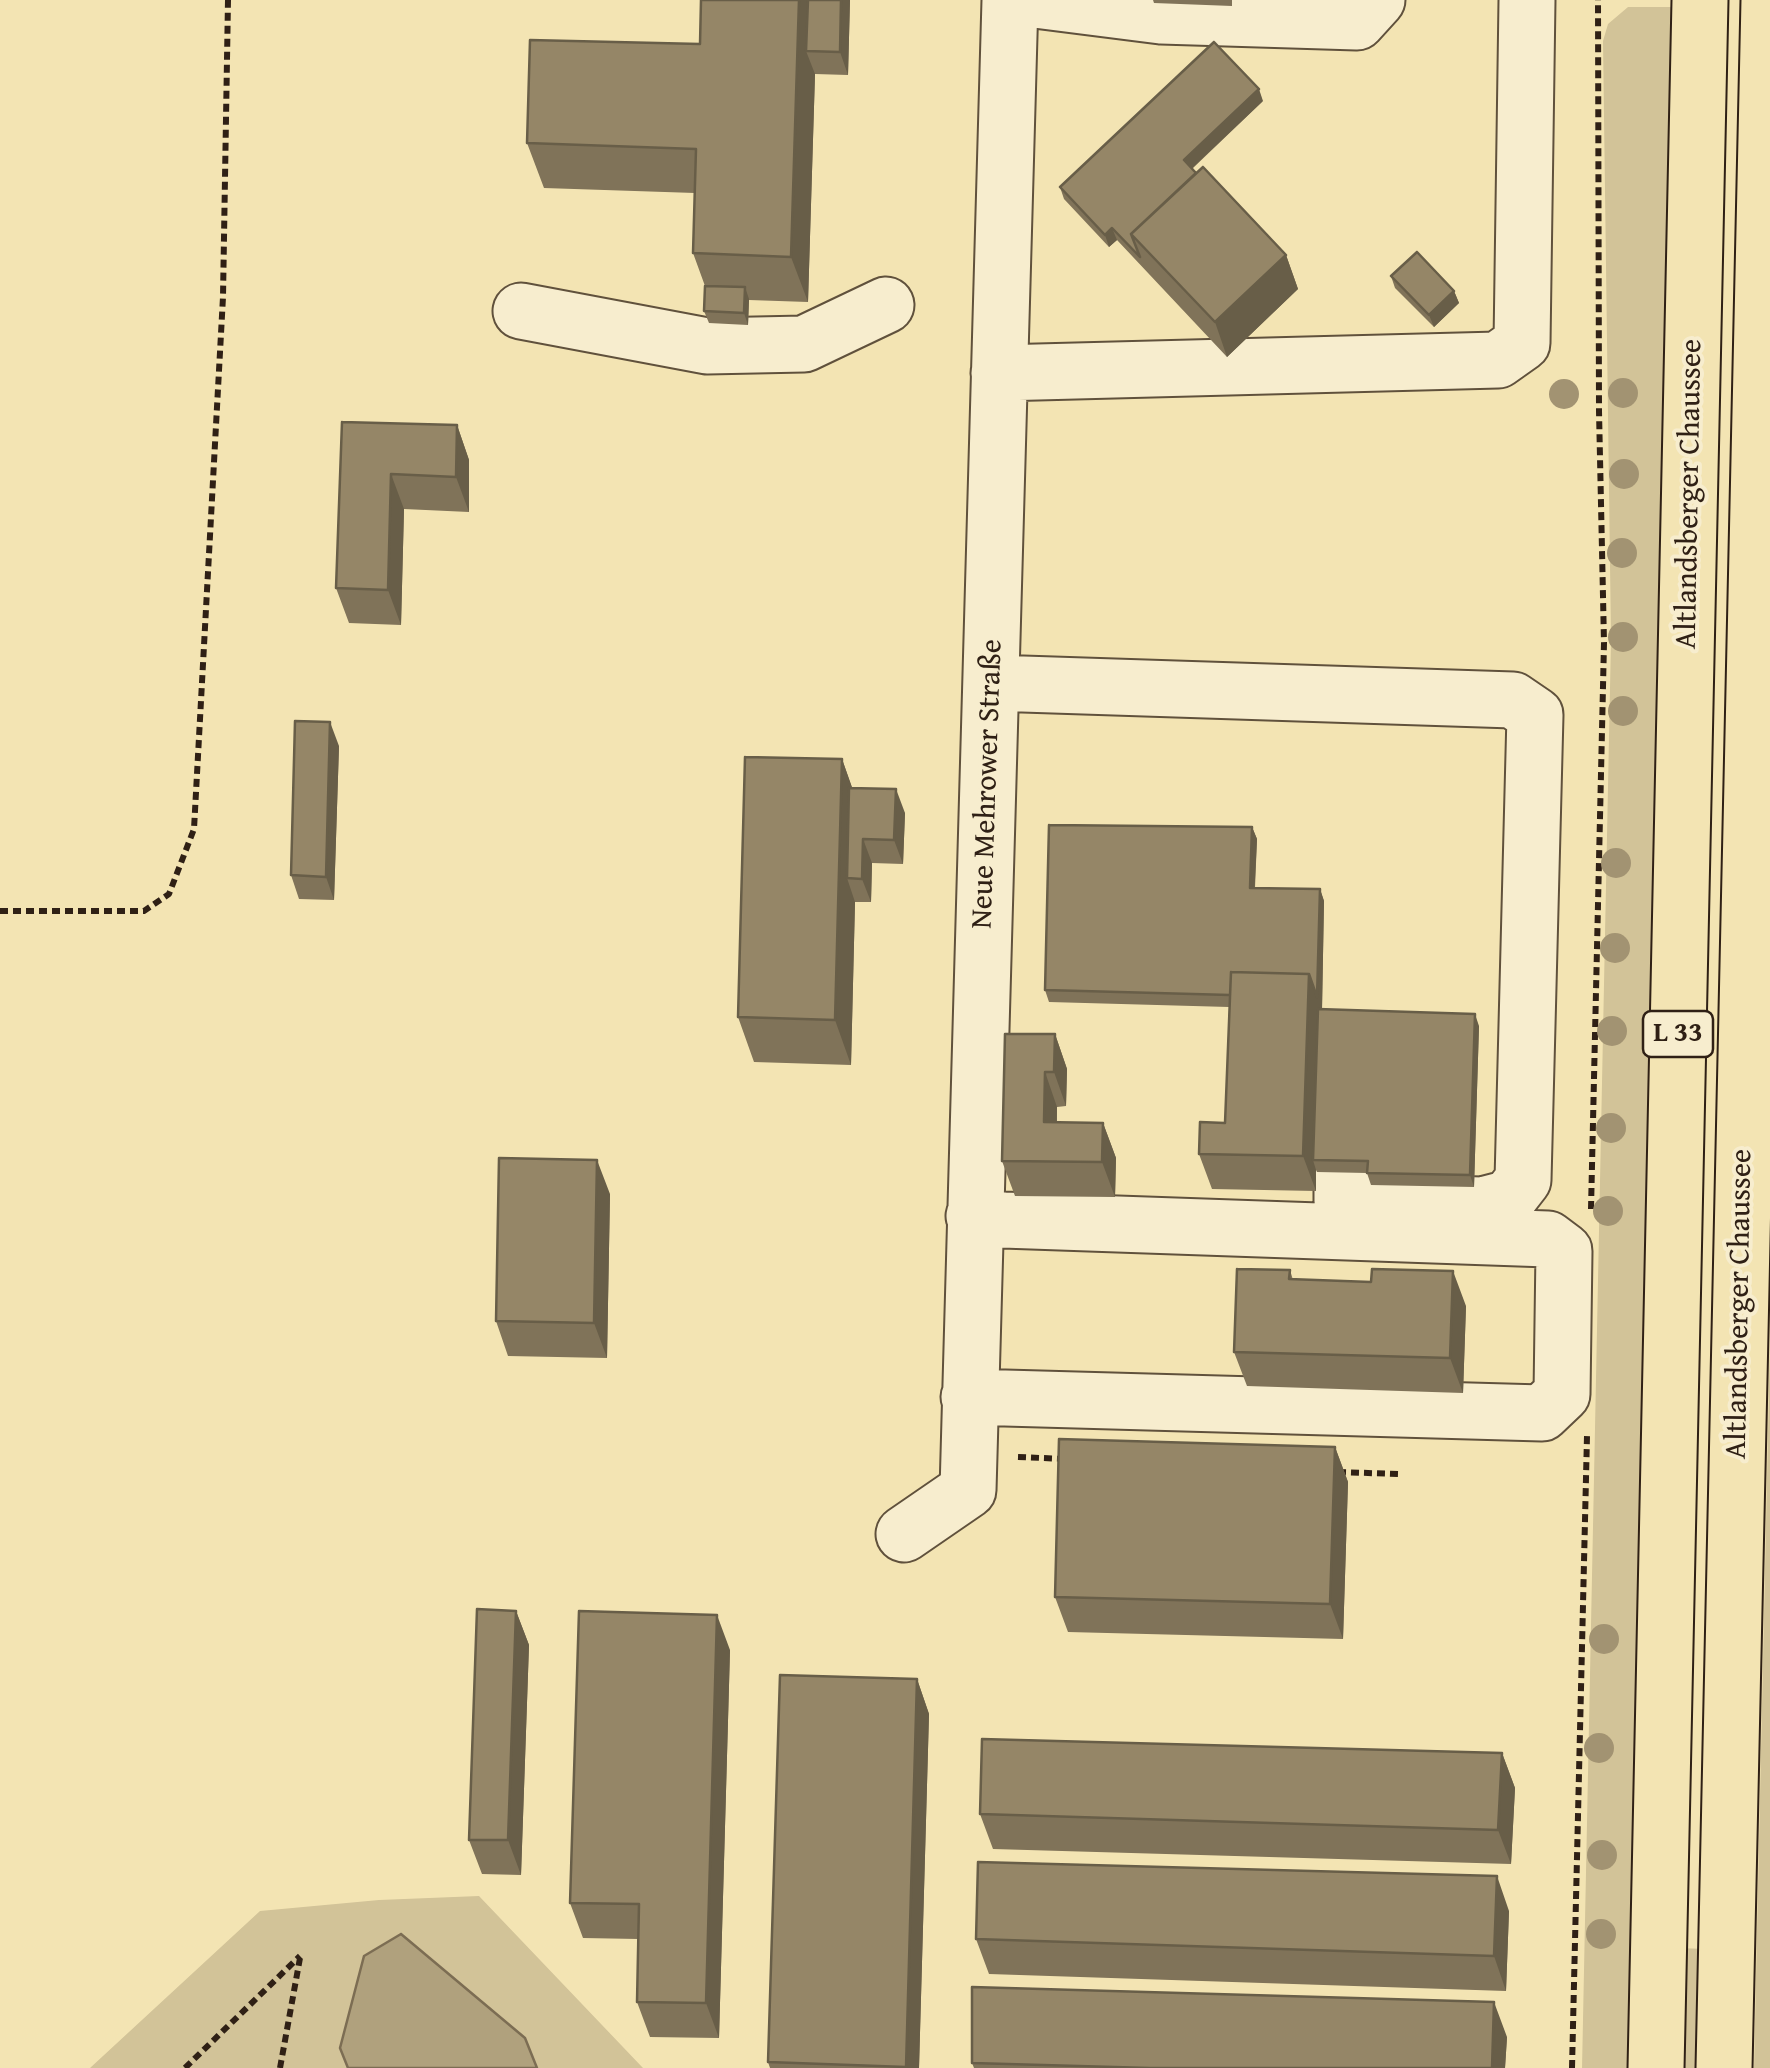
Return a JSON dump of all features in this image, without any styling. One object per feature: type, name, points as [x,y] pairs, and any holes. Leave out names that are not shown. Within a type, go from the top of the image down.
[{"type":"main road","name":"Altlandsberger Chaussee","points":[[1656,2068],[1700,0]]},
{"type":"main road","name":"Altlandsberger Chaussee","points":[[1724,2068],[1769,0]]},
{"type":"street","name":"Neue Mehrower Straße","points":[[904,1534],[968,1490],[1010,0]]},
{"type":"street","points":[[1035,0],[1162,16],[1357,22],[1376,0]]},
{"type":"street","points":[[999,373],[1498,360],[1522,343],[1527,0]]},
{"type":"street","points":[[521,312],[707,346],[804,344],[886,305]]},
{"type":"street","points":[[992,682],[1513,700],[1535,715],[1523,1180],[1509,1198],[1482,1205],[1342,1202],[1342,1172]]},
{"type":"street","points":[[969,1397],[1542,1413],[1562,1394],[1564,1251],[1548,1238],[974,1216]]},
{"type":"path","points":[[0,912],[144,912],[169,894],[194,829],[222,297],[228,0]]},
{"type":"path","points":[[1590,1211],[1604,642],[1598,0]]},
{"type":"path","points":[[1572,2068],[1587,1417]]},
{"type":"path","points":[[1016,1457],[1073,1460]]},
{"type":"path","points":[[1321,1471],[1398,1474]]},
{"type":"path","points":[[184,2068],[300,1956],[280,2068]]},
{"type":"shaded area","points":[[1628,7],[1674,7],[1634,2068],[1582,2068],[1611,639],[1603,41],[1608,24]]},
{"type":"shaded area","points":[[1770,1343],[1770,2068],[1754,2068]]},
{"type":"shaded area","points":[[479,1896],[643,2068],[537,2068],[525,2038],[340,2048],[348,2068],[90,2068],[260,1911]]},
{"type":"shaded area","points":[[401,1934],[525,2038],[537,2068],[348,2068],[340,2048],[364,1956]]},
{"type":"shaded area","points":[[1677,1948],[1707,1949],[1705,2068],[1675,2068]]},
{"type":"building","points":[[701,0],[799,0],[791,257],[693,253],[696,149],[527,143],[530,40],[700,44]]},
{"type":"building","points":[[808,0],[841,0],[840,52],[806,51]]},
{"type":"building","points":[[1214,42],[1259,89],[1184,160],[1196,173],[1131,234],[1140,257],[1112,228],[1105,235],[1060,187]]},
{"type":"building","points":[[1203,167],[1286,255],[1215,322],[1131,234]]},
{"type":"building","points":[[1417,252],[1454,291],[1429,315],[1391,276]]},
{"type":"building","points":[[705,286],[745,287],[744,313],[704,311]]},
{"type":"building","points":[[342,422],[457,425],[456,477],[391,474],[388,590],[336,588]]},
{"type":"building","points":[[295,721],[330,722],[326,877],[291,875]]},
{"type":"building","points":[[745,757],[842,759],[835,1020],[738,1017]]},
{"type":"building","points":[[849,788],[896,789],[894,840],[863,839],[862,879],[847,878]]},
{"type":"building","points":[[1049,825],[1252,827],[1250,888],[1320,889],[1317,997],[1309,974],[1231,972],[1230,995],[1045,990]]},
{"type":"building","points":[[1231,972],[1309,974],[1303,1156],[1199,1154],[1200,1122],[1225,1123]]},
{"type":"building","points":[[1318,1009],[1475,1014],[1470,1175],[1367,1173],[1368,1161],[1313,1160]]},
{"type":"building","points":[[1005,1034],[1055,1034],[1054,1072],[1045,1072],[1044,1122],[1103,1123],[1102,1162],[1002,1161]]},
{"type":"building","points":[[499,1158],[597,1160],[594,1323],[496,1321]]},
{"type":"building","points":[[1237,1269],[1290,1270],[1289,1279],[1371,1282],[1372,1269],[1453,1271],[1450,1358],[1234,1352]]},
{"type":"building","points":[[1059,1439],[1335,1447],[1330,1604],[1055,1597]]},
{"type":"building","points":[[477,1609],[516,1611],[508,1840],[469,1840]]},
{"type":"building","points":[[579,1611],[717,1615],[706,2003],[637,2002],[639,1904],[570,1903]]},
{"type":"building","points":[[780,1675],[917,1679],[906,2067],[768,2062]]},
{"type":"building","points":[[982,1739],[1502,1753],[1498,1830],[980,1814]]},
{"type":"building","points":[[978,1862],[1497,1876],[1494,1956],[976,1939]]},
{"type":"building","points":[[972,1987],[1494,2002],[1492,2068],[1150,2068],[972,2063]]}]
